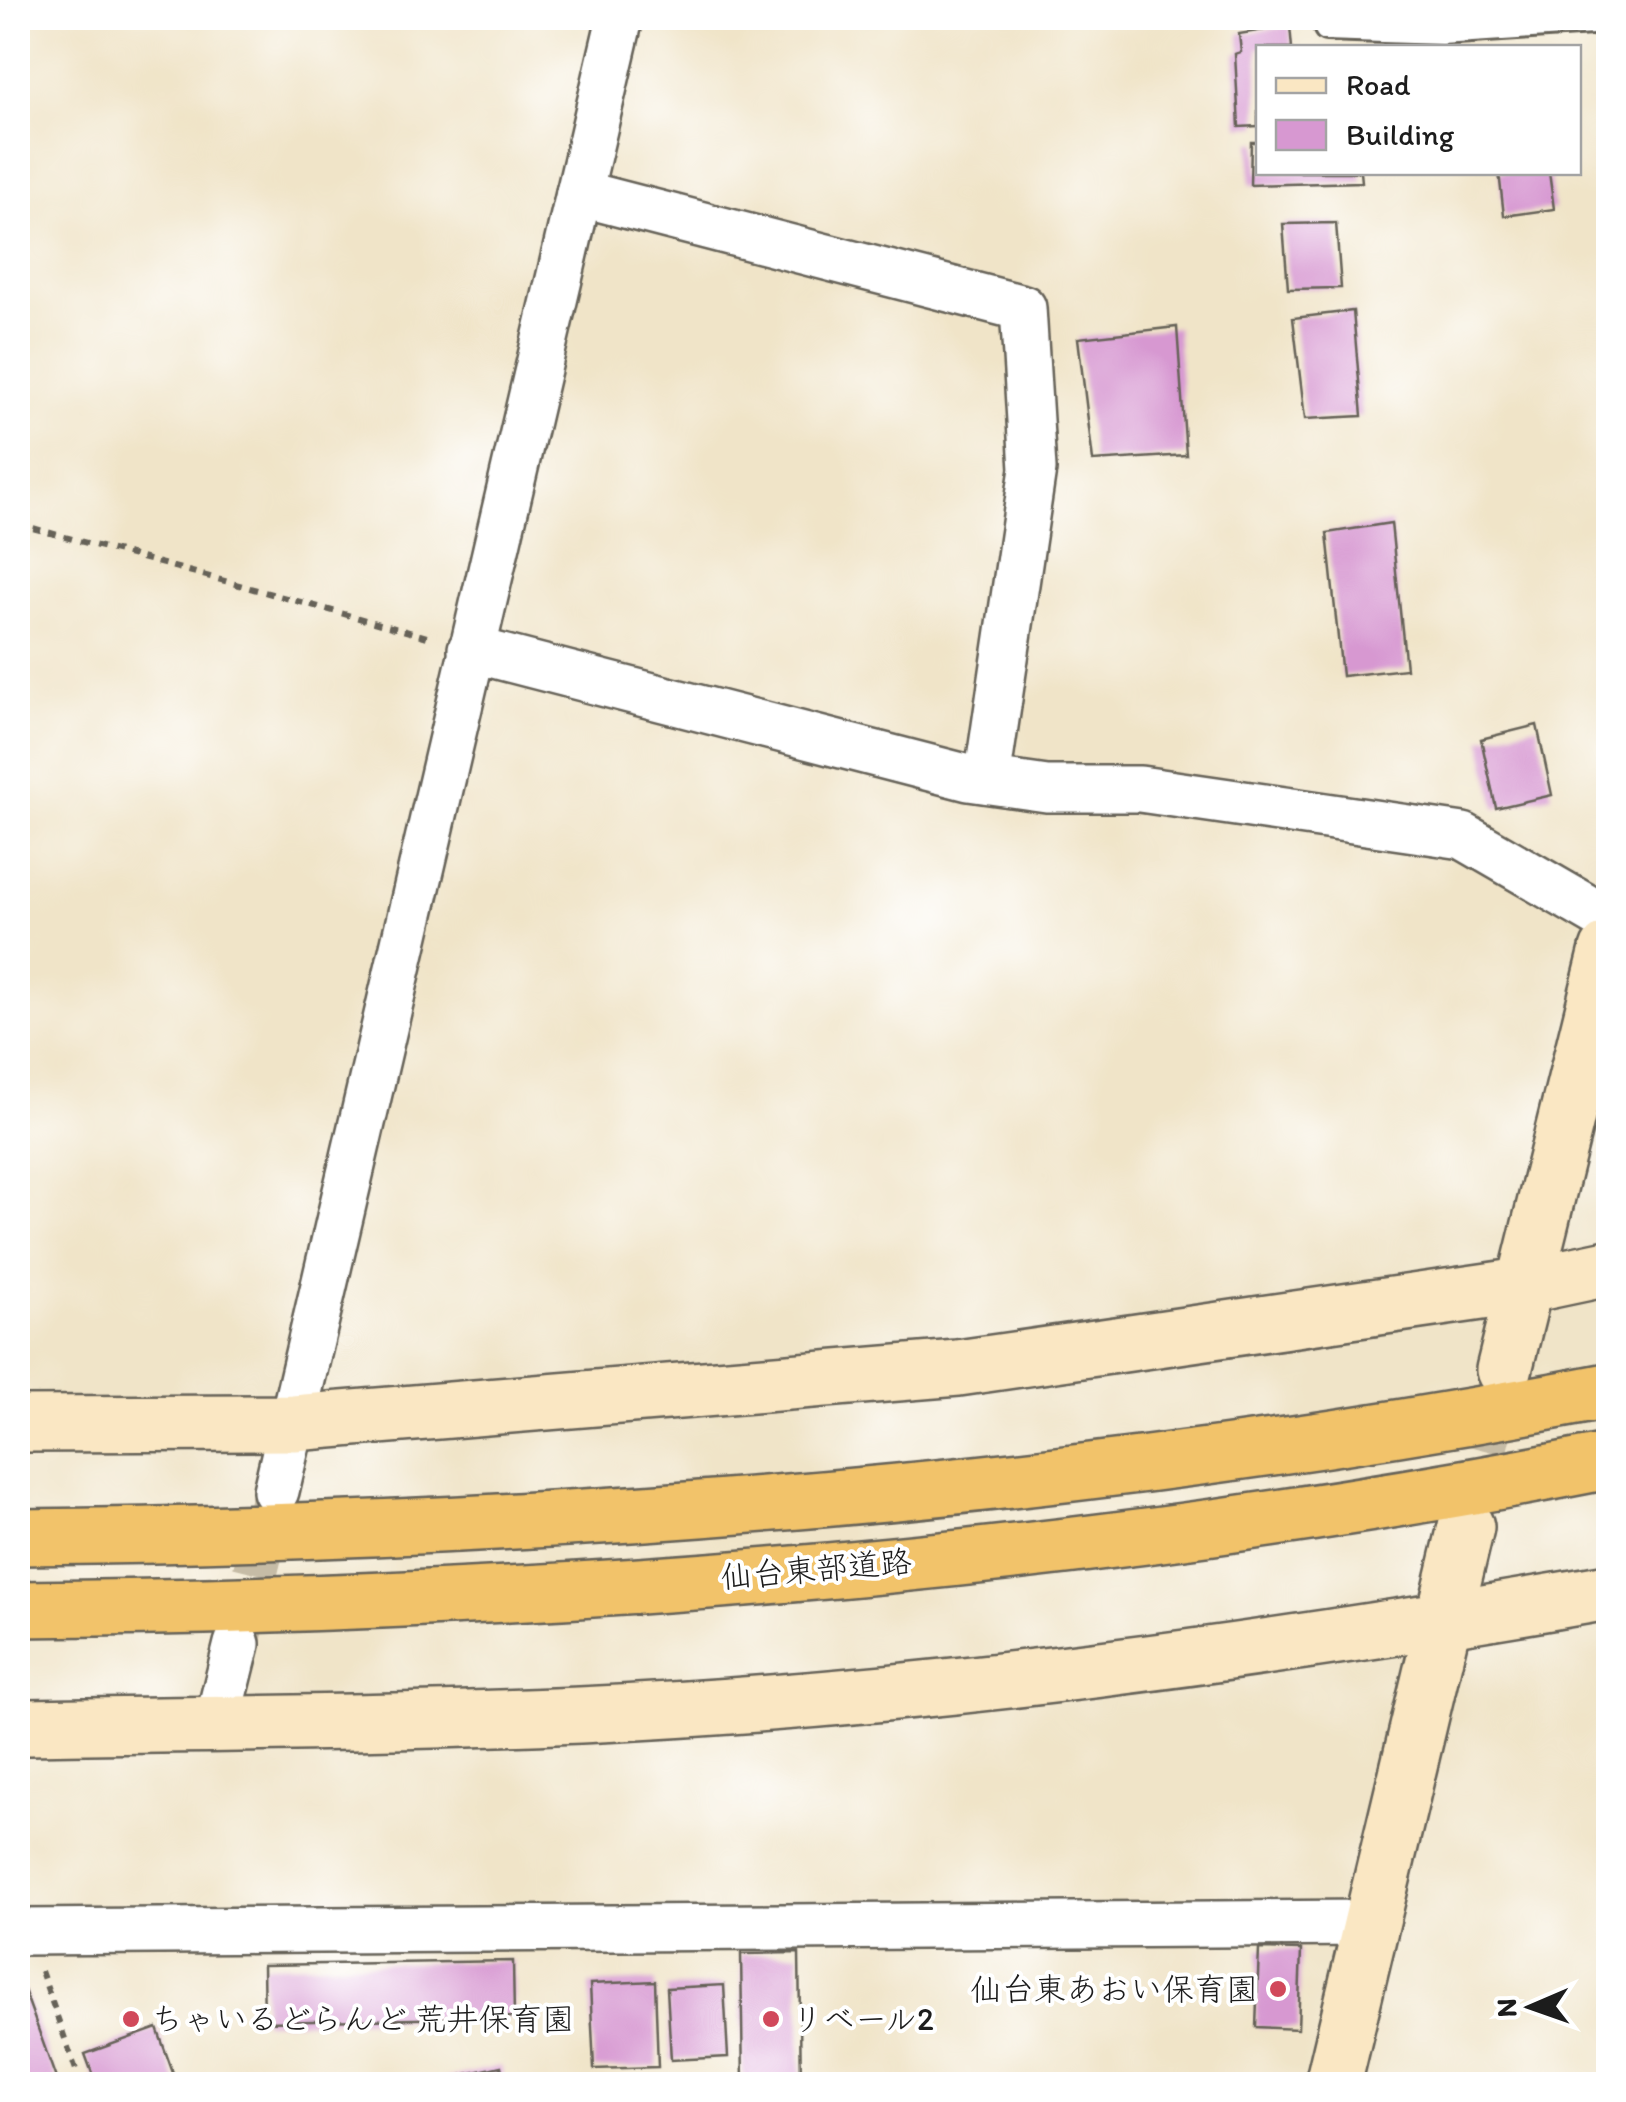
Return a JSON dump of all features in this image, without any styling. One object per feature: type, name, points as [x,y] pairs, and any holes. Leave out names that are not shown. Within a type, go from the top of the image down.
[{"type":"highway","points":[[18,1537],[461,1526],[775,1502],[1230,1450],[1608,1391]]},
{"type":"highway","name":"仙台東部道路","points":[[18,1609],[446,1598],[776,1575],[1053,1546],[1608,1461]]},
{"type":"street","points":[[276,1491],[620,18]]},
{"type":"street","points":[[579,192],[1023,308],[1034,469],[986,780]]},
{"type":"street","points":[[471,649],[986,780],[1046,788],[1140,789],[1463,836],[1608,920]]},
{"type":"street","points":[[1504,1370],[1608,950]]},
{"type":"street","points":[[18,1424],[294,1424],[958,1368],[1523,1286],[1608,1268]]},
{"type":"street","points":[[1333,2084],[1466,1526]]},
{"type":"street","points":[[18,1727],[581,1714],[822,1697],[1446,1620],[1608,1592]]},
{"type":"street","points":[[217,1724],[237,1644]]},
{"type":"street","points":[[22,1932],[1374,1923]]},
{"type":"lane","points":[[1326,29],[1441,33],[1608,22]]},
{"type":"path","points":[[18,524],[471,649]]},
{"type":"path","points":[[22,1932],[81,2084]]},
{"type":"building","points":[[1290,26],[1292,45],[1256,45],[1256,126],[1239,127],[1235,54],[1241,52],[1239,34]]},
{"type":"building","points":[[1251,142],[1256,142],[1256,175],[1361,175],[1362,182],[1250,185]]},
{"type":"building","points":[[1499,175],[1549,175],[1554,209],[1504,216]]},
{"type":"building","points":[[1336,223],[1341,288],[1288,289],[1283,224]]},
{"type":"building","points":[[1353,311],[1362,416],[1305,419],[1293,318]]},
{"type":"building","points":[[1177,327],[1186,455],[1093,461],[1078,338]]},
{"type":"building","points":[[1391,523],[1406,669],[1342,676],[1327,533]]},
{"type":"building","points":[[1537,725],[1552,795],[1496,808],[1481,739]]},
{"type":"building","name":"仙台東あおい保育園","points":[[1259,1949],[1301,1950],[1298,2029],[1256,2027]]},
{"type":"building","name":"リベール2","points":[[799,1953],[801,2084],[743,2084],[741,1954]]},
{"type":"building","points":[[513,1961],[514,2017],[264,2022],[263,1965]]},
{"type":"building","points":[[655,1981],[658,2067],[594,2069],[590,1984]]},
{"type":"building","points":[[724,1985],[728,2057],[671,2060],[667,1988]]},
{"type":"building","points":[[23,1987],[58,2084],[18,2084],[18,1989]]},
{"type":"building","points":[[157,2028],[177,2084],[96,2084],[85,2054]]},
{"type":"building","points":[[501,2066],[505,2084],[427,2084],[427,2083]]},
{"type":"tunnel","points":[[1468,1515],[1501,1383]]},
{"type":"tunnel","points":[[239,1638],[273,1501]]},
{"type":"place","name":"仙台東あおい保育園","points":[[1278,1989]]},
{"type":"place","name":"ちゃいるどらんど 荒井保育園","points":[[131,2019]]},
{"type":"place","name":"リベール2","points":[[771,2019]]}]
